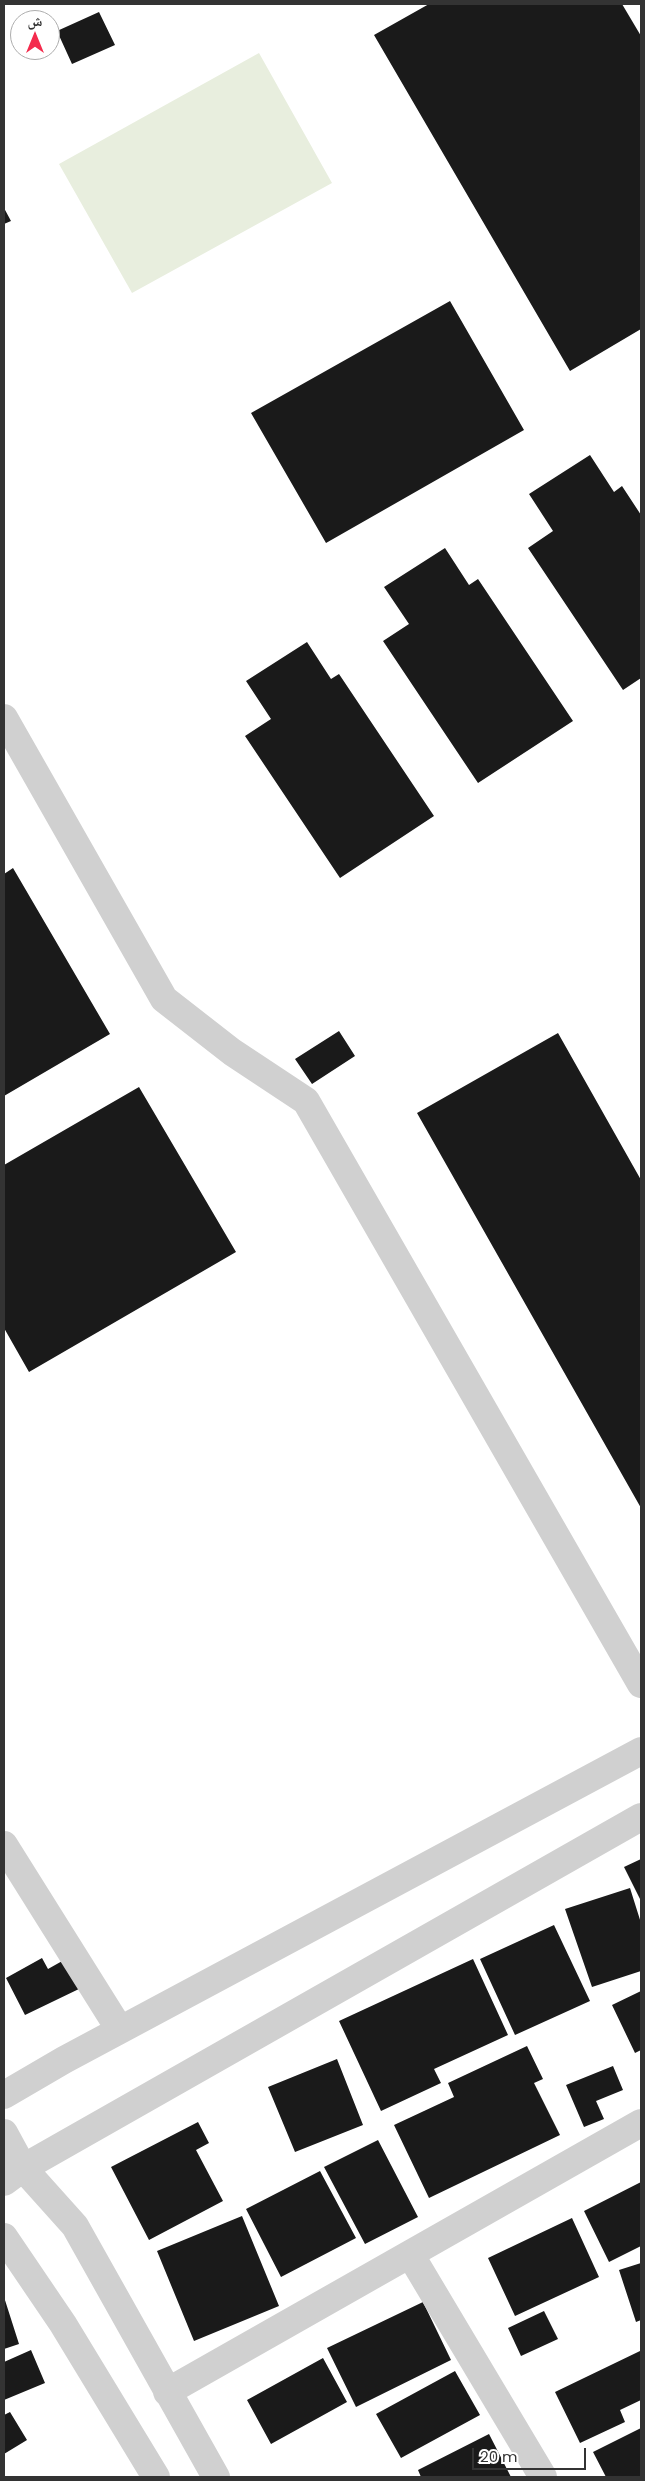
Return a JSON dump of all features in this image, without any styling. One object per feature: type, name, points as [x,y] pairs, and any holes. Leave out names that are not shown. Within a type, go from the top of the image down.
[{"type":"street","points":[[4,718],[164,999],[232,1052],[306,1101],[641,1684]]},
{"type":"street","points":[[4,2094],[641,1751]]},
{"type":"street","points":[[13,2175],[641,1817]]},
{"type":"street","points":[[4,1847],[120,2030]]},
{"type":"street","points":[[167,2392],[641,2123]]},
{"type":"street","points":[[4,2133],[13,2175],[75,2226],[216,2477]]},
{"type":"street","points":[[4,2237],[63,2324],[156,2477]]},
{"type":"street","points":[[410,2254],[543,2477]]},
{"type":"green space","points":[[259,53],[332,183],[132,293],[59,164]]},
{"type":"building","points":[[429,4],[622,4],[641,36],[641,329],[570,371],[374,35]]},
{"type":"building","points":[[99,12],[115,45],[72,64],[60,38],[60,30]]},
{"type":"building","points":[[4,208],[11,221],[4,224]]},
{"type":"building","points":[[450,301],[524,430],[326,543],[251,413]]},
{"type":"building","points":[[590,455],[614,492],[622,486],[641,515],[641,678],[623,690],[528,548],[553,531],[529,494]]},
{"type":"building","points":[[445,548],[469,585],[478,579],[573,721],[478,783],[383,641],[409,624],[384,587]]},
{"type":"building","points":[[307,642],[331,679],[339,674],[434,816],[340,878],[245,736],[271,719],[246,681]]},
{"type":"building","points":[[13,868],[110,1034],[4,1096],[4,874]]},
{"type":"building","points":[[339,1031],[355,1056],[312,1084],[295,1059]]},
{"type":"building","points":[[558,1033],[641,1180],[641,1508],[417,1113]]},
{"type":"building","points":[[139,1087],[236,1252],[29,1372],[4,1328],[4,1165]]},
{"type":"building","points":[[641,1859],[641,1901],[624,1867]]},
{"type":"building","points":[[630,1888],[641,1923],[641,1971],[592,1987],[565,1909]]},
{"type":"building","points":[[554,1925],[590,2001],[515,2035],[480,1959]]},
{"type":"building","points":[[42,1958],[48,1969],[64,1960],[81,1988],[25,2015],[6,1978]]},
{"type":"building","points":[[473,1959],[508,2035],[434,2069],[441,2083],[381,2111],[339,2021]]},
{"type":"building","points":[[641,1991],[641,2050],[635,2053],[612,2005]]},
{"type":"building","points":[[527,2046],[543,2079],[534,2083],[560,2135],[429,2198],[394,2125],[454,2097],[448,2083]]},
{"type":"building","points":[[337,2059],[363,2125],[295,2152],[268,2087]]},
{"type":"building","points":[[613,2066],[623,2090],[596,2101],[604,2119],[584,2127],[566,2085]]},
{"type":"building","points":[[198,2122],[209,2143],[196,2150],[223,2201],[149,2240],[111,2167]]},
{"type":"building","points":[[378,2140],[418,2217],[365,2244],[324,2167]]},
{"type":"building","points":[[320,2171],[356,2238],[281,2277],[246,2209]]},
{"type":"building","points":[[641,2182],[641,2246],[609,2262],[584,2211]]},
{"type":"building","points":[[242,2216],[279,2306],[194,2341],[157,2251]]},
{"type":"building","points":[[572,2218],[599,2277],[515,2316],[488,2258]]},
{"type":"building","points":[[641,2263],[641,2320],[636,2322],[619,2270]]},
{"type":"building","points":[[4,2297],[19,2344],[4,2349]]},
{"type":"building","points":[[423,2302],[451,2360],[356,2407],[327,2348]]},
{"type":"building","points":[[544,2311],[558,2339],[521,2356],[508,2328]]},
{"type":"building","points":[[31,2350],[45,2383],[4,2400],[4,2362]]},
{"type":"building","points":[[640,2351],[641,2400],[620,2410],[625,2422],[580,2443],[555,2392]]},
{"type":"building","points":[[323,2358],[347,2402],[271,2444],[247,2400]]},
{"type":"building","points":[[455,2371],[480,2415],[401,2458],[376,2414]]},
{"type":"building","points":[[10,2412],[27,2440],[4,2454],[4,2415]]},
{"type":"building","points":[[641,2428],[641,2477],[606,2477],[593,2452]]},
{"type":"building","points":[[489,2434],[511,2477],[421,2477],[418,2470]]}]
